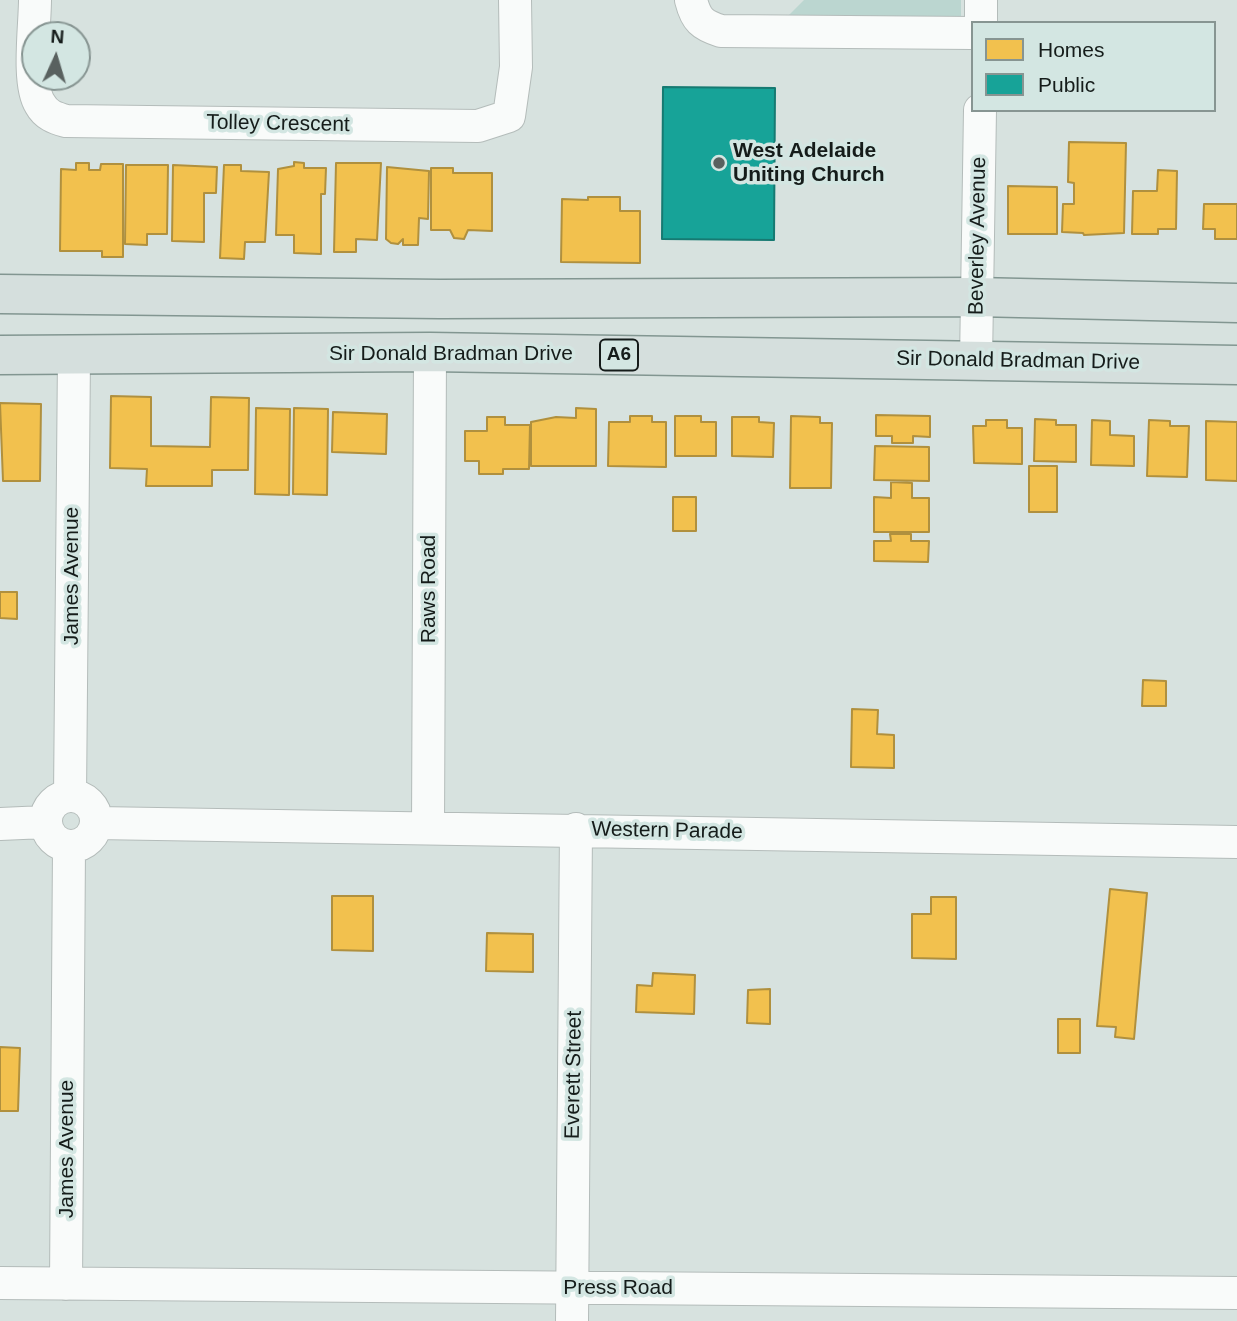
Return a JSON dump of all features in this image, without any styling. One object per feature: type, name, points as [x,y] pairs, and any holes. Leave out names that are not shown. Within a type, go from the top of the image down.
[{"type":"main road","points":[[0,294],[976,297],[1237,303]]},
{"type":"main road","points":[[225,296],[269,326],[268,354]]},
{"type":"main road","name":"Sir Donald Bradman Drive","points":[[0,355],[430,352],[1237,365]]},
{"type":"street","name":"Tolley Crescent","points":[[35,0],[34,85],[37,99],[49,116],[66,121],[478,126],[509,116],[516,67],[515,0]]},
{"type":"street","points":[[691,0],[695,16],[703,25],[721,31],[971,33]]},
{"type":"street","points":[[981,0],[981,21]]},
{"type":"street","name":"Beverley Avenue","points":[[976,361],[980,112]]},
{"type":"street","name":"Raws Road","points":[[428,827],[430,352]]},
{"type":"street","name":"James Avenue","points":[[70,796],[74,356]]},
{"type":"street","points":[[70,796],[78,797],[92,807],[97,824],[83,844],[69,847],[60,844],[49,834],[45,822],[46,813],[56,800],[70,796]]},
{"type":"street","points":[[0,824],[45,822]]},
{"type":"street","name":"Western Parade","points":[[97,824],[576,829],[1237,842]]},
{"type":"street","name":"Everett Street","points":[[572,1321],[576,829]]},
{"type":"street","name":"James Avenue","points":[[66,1284],[69,847]]},
{"type":"street","name":"Press Road","points":[[0,1283],[1237,1293]]},
{"type":"green space","points":[[804,0],[961,0],[961,18],[787,17]]},
{"type":"building: Homes","points":[[1069,142],[1126,143],[1124,233],[1084,235],[1062,232],[1063,204],[1074,204],[1074,183],[1068,182]]},
{"type":"building: Homes","points":[[294,162],[304,163],[304,168],[326,168],[325,194],[321,194],[321,254],[294,253],[294,235],[276,235],[278,169],[294,166]]},
{"type":"building: Homes","points":[[76,163],[89,163],[89,170],[100,170],[101,164],[123,164],[123,257],[102,257],[102,251],[60,251],[61,169],[76,170]]},
{"type":"building: Homes","points":[[336,163],[381,163],[377,240],[356,239],[356,252],[334,252]]},
{"type":"building: Homes","points":[[126,165],[168,165],[167,234],[147,234],[147,245],[125,244]]},
{"type":"building: Homes","points":[[173,165],[217,167],[216,193],[204,193],[204,242],[172,241]]},
{"type":"building: Homes","points":[[224,165],[241,165],[241,171],[269,172],[265,242],[245,242],[244,259],[220,258]]},
{"type":"building: Homes","points":[[387,167],[429,171],[428,219],[419,218],[418,245],[403,245],[403,239],[398,244],[386,239]]},
{"type":"building: Homes","points":[[431,168],[453,168],[453,173],[492,173],[492,231],[468,230],[464,239],[454,238],[450,230],[431,230]]},
{"type":"building: Homes","points":[[1158,170],[1177,171],[1176,229],[1158,229],[1158,234],[1132,234],[1133,191],[1157,191]]},
{"type":"building: Homes","points":[[1008,186],[1057,187],[1057,234],[1008,234]]},
{"type":"building: Homes","points":[[588,197],[620,197],[620,211],[640,211],[640,263],[561,262],[562,199],[588,200]]},
{"type":"building: Homes","points":[[1204,204],[1237,204],[1237,239],[1215,239],[1215,229],[1203,229]]},
{"type":"building: Homes","points":[[111,396],[151,397],[151,446],[210,447],[211,397],[249,398],[248,470],[212,470],[212,486],[146,486],[147,469],[110,468]]},
{"type":"building: Homes","points":[[0,403],[41,404],[40,481],[3,481]]},
{"type":"building: Homes","points":[[256,408],[290,409],[289,495],[255,494]]},
{"type":"building: Homes","points":[[294,408],[328,409],[327,495],[293,494]]},
{"type":"building: Homes","points":[[576,408],[596,409],[596,466],[531,466],[531,422],[556,417],[576,418]]},
{"type":"building: Homes","points":[[333,412],[387,414],[386,454],[332,452]]},
{"type":"building: Homes","points":[[876,415],[930,416],[930,437],[913,436],[913,443],[892,443],[892,436],[876,436]]},
{"type":"building: Homes","points":[[630,416],[652,416],[652,422],[666,422],[666,467],[608,466],[609,422],[630,422]]},
{"type":"building: Homes","points":[[675,416],[701,416],[701,422],[716,422],[716,456],[675,456]]},
{"type":"building: Homes","points":[[791,416],[820,417],[820,423],[832,423],[831,488],[790,488]]},
{"type":"building: Homes","points":[[487,417],[505,417],[505,425],[530,425],[529,469],[503,469],[503,474],[479,474],[479,461],[465,461],[465,431],[487,431]]},
{"type":"building: Homes","points":[[732,417],[759,417],[759,422],[774,423],[773,457],[732,456]]},
{"type":"building: Homes","points":[[1035,419],[1056,420],[1056,425],[1076,425],[1076,462],[1034,461]]},
{"type":"building: Homes","points":[[986,420],[1007,420],[1007,428],[1022,428],[1022,464],[974,463],[973,426],[986,426]]},
{"type":"building: Homes","points":[[1092,420],[1110,421],[1110,435],[1134,436],[1134,466],[1091,465]]},
{"type":"building: Homes","points":[[1149,420],[1170,421],[1170,426],[1189,426],[1187,477],[1147,476]]},
{"type":"building: Homes","points":[[1206,421],[1237,422],[1237,481],[1206,480]]},
{"type":"building: Homes","points":[[875,446],[929,447],[929,481],[874,480]]},
{"type":"building: Homes","points":[[1029,466],[1057,466],[1057,512],[1029,512]]},
{"type":"building: Homes","points":[[891,482],[912,483],[912,498],[929,498],[929,532],[874,532],[874,497],[891,498]]},
{"type":"building: Homes","points":[[673,497],[696,497],[696,531],[673,531]]},
{"type":"building: Homes","points":[[890,534],[911,534],[911,541],[929,541],[928,562],[874,561],[874,541],[891,541]]},
{"type":"building: Homes","points":[[0,592],[17,592],[17,619],[0,618]]},
{"type":"building: Homes","points":[[1143,680],[1166,681],[1166,706],[1142,706]]},
{"type":"building: Homes","points":[[852,709],[878,710],[877,734],[894,735],[894,768],[851,767]]},
{"type":"building: Homes","points":[[1110,889],[1147,893],[1134,1039],[1115,1037],[1116,1027],[1097,1026]]},
{"type":"building: Homes","points":[[332,896],[373,896],[373,951],[332,950]]},
{"type":"building: Homes","points":[[931,897],[956,897],[956,959],[912,958],[912,914],[931,914]]},
{"type":"building: Homes","points":[[487,933],[533,934],[533,972],[486,971]]},
{"type":"building: Homes","points":[[653,973],[695,975],[694,1014],[636,1012],[637,985],[652,986]]},
{"type":"building: Homes","points":[[770,989],[770,1024],[747,1023],[748,990]]},
{"type":"building: Homes","points":[[1058,1019],[1080,1019],[1080,1053],[1058,1053]]},
{"type":"building: Homes","points":[[0,1047],[20,1048],[18,1111],[0,1111]]},
{"type":"building: Public","name":"West Adelaide Uniting Church","points":[[663,87],[775,88],[774,240],[662,239]]},
{"type":"place","name":"West Adelaide Uniting Church","points":[[719,163]]}]
